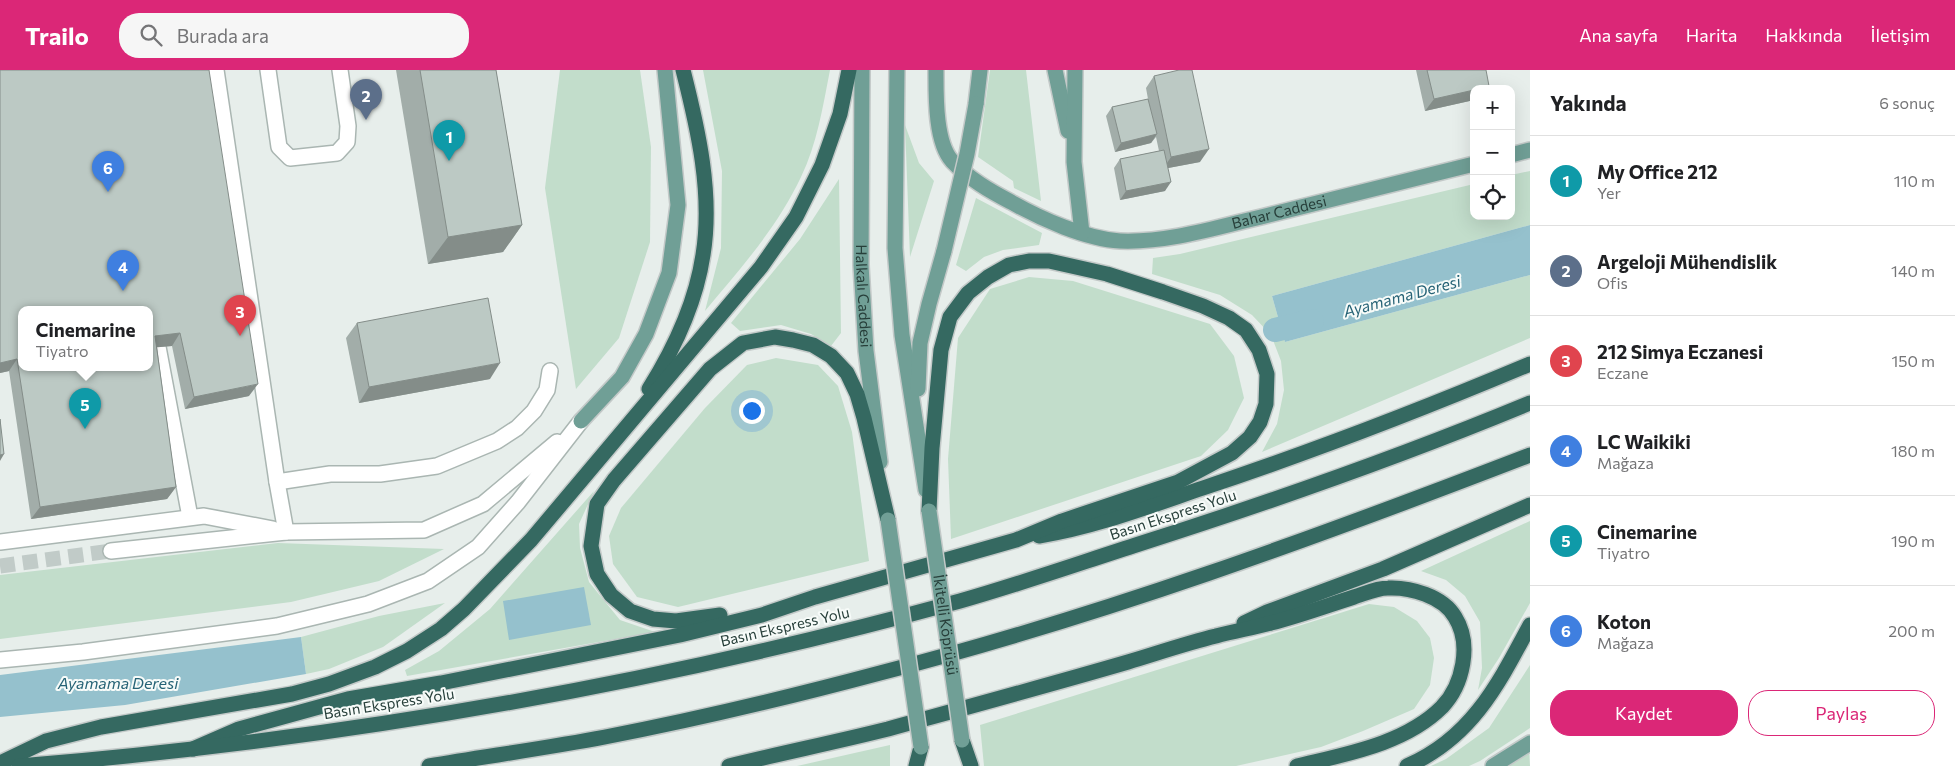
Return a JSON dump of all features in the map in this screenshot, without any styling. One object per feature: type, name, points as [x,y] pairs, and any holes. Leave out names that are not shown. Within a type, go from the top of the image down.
[{"type":"highway","points":[[622,432],[661,370],[681,330],[697,284],[703,255],[706,206],[702,165],[693,109],[683,70]]},
{"type":"highway","points":[[0,763],[46,741],[101,727],[292,694],[319,687],[374,667],[407,651],[441,629],[471,602],[531,540],[762,267],[796,216],[822,166],[840,114],[848,70]]},
{"type":"highway","points":[[193,749],[238,729],[348,699],[441,683],[680,635],[762,615],[815,597],[1016,540],[1062,521],[1178,482],[1232,453],[1250,437],[1260,422],[1266,404],[1267,374],[1259,350],[1246,330],[1229,318],[1203,306],[1107,274],[1049,261],[1029,261],[1009,265],[988,277],[968,293],[950,317],[941,350],[932,448],[929,511]]},
{"type":"highway","points":[[815,597],[702,619],[676,621],[653,619],[630,611],[611,595],[597,574],[591,546],[597,504],[620,474],[710,369],[743,343],[775,337],[813,345],[831,356],[847,373],[857,394],[864,418],[888,520]]},
{"type":"highway","points":[[1016,540],[1063,533],[1244,474],[1418,409],[1530,364]]},
{"type":"highway","name":"Basın Ekspress Yolu","points":[[20,766],[193,749],[339,730],[509,703],[640,678],[851,630],[965,599],[1234,514],[1363,468],[1530,403]]},
{"type":"highway","points":[[429,766],[614,735],[872,675],[973,648],[1124,601],[1284,546],[1415,500],[1530,455]]},
{"type":"highway","points":[[1215,636],[1267,612],[1383,569],[1530,505]]},
{"type":"highway","points":[[729,766],[886,729],[1108,668],[1215,636],[1271,623],[1384,588],[1405,588],[1425,594],[1442,604],[1455,616],[1462,635],[1464,654],[1461,674],[1452,694],[1442,707],[1421,724],[1398,736],[1375,745],[1297,766]]},
{"type":"highway","points":[[1407,766],[1420,761],[1439,748],[1457,734],[1477,714],[1505,672],[1530,625]]},
{"type":"highway","points":[[962,740],[971,766]]},
{"type":"highway","points":[[916,766],[921,747]]},
{"type":"main road","points":[[581,421],[622,377],[646,334],[669,273],[678,205],[665,70]]},
{"type":"main road","name":"Halkalı Caddesi","points":[[862,70],[861,265],[866,351],[888,520]]},
{"type":"main road","points":[[897,70],[895,248],[902,335],[929,511]]},
{"type":"main road","name":"Bahar Caddesi","points":[[936,70],[936,107],[942,140],[951,160],[978,184],[1027,211],[1082,233],[1119,241],[1161,239],[1236,223],[1470,165]]},
{"type":"main road","points":[[975,70],[976,104]]},
{"type":"main road","points":[[916,418],[920,343],[967,154],[980,70]]},
{"type":"main road","points":[[1055,70],[1074,162],[1082,233]]},
{"type":"main road","points":[[1074,162],[1075,70]]},
{"type":"main road","points":[[1515,153],[1530,150]]},
{"type":"main road","name":"İkitelli Köprüsü","points":[[929,511],[962,740]]},
{"type":"main road","points":[[888,520],[925,766]]},
{"type":"main road","points":[[962,740],[966,766]]},
{"type":"main road","points":[[1493,766],[1530,743]]},
{"type":"street","points":[[216,70],[286,532]]},
{"type":"street","points":[[268,70],[279,147],[290,158],[337,153],[347,142],[348,126],[340,70]]},
{"type":"street","points":[[158,347],[190,517]]},
{"type":"street","points":[[277,482],[330,474],[380,474],[437,466],[497,441],[516,428],[534,411],[547,390],[550,371]]},
{"type":"street","points":[[112,551],[286,532],[424,530],[483,504],[581,421]]},
{"type":"street","points":[[0,660],[83,652],[277,626],[368,604],[428,581],[478,547],[518,502],[581,421]]},
{"type":"street","points":[[0,542],[190,517],[218,517],[286,532]]},
{"type":"green space","points":[[560,70],[640,70],[651,147],[650,242],[619,338],[576,389],[545,188]]},
{"type":"green space","points":[[703,70],[830,70],[819,125],[801,177],[781,214],[769,231],[705,311],[721,248],[722,171]]},
{"type":"green space","points":[[990,70],[1026,70],[1041,201],[1014,188],[1013,181],[978,157]]},
{"type":"green space","points":[[905,125],[919,163],[934,181],[910,257]]},
{"type":"green space","points":[[1530,171],[1530,225],[1272,296],[1285,342],[1530,275],[1530,338],[1262,452],[1277,424],[1284,390],[1281,361],[1271,335],[1252,315],[1220,295],[1152,274],[1153,258],[1180,254],[1470,185],[1470,220],[1515,220],[1515,174]]},
{"type":"green space","points":[[839,179],[841,333],[831,346],[811,334],[781,325],[740,331],[731,323],[800,239]]},
{"type":"green space","points":[[976,198],[1042,233],[1039,245],[1003,250],[984,257],[966,271],[956,265]]},
{"type":"green space","points":[[1029,277],[1073,281],[1210,324],[1234,356],[1244,398],[1228,430],[1201,456],[951,539],[948,459],[958,338],[990,289]]},
{"type":"green space","points":[[776,358],[818,365],[838,386],[852,432],[869,561],[678,607],[637,597],[613,564],[609,536],[621,508],[705,408],[747,365]]},
{"type":"green space","points":[[594,491],[579,524],[580,548],[589,582],[620,620],[655,632],[407,676],[405,670],[439,651],[490,609]]},
{"type":"green space","points":[[1530,521],[1530,603],[1499,658],[1478,690],[1482,668],[1480,622],[1465,596],[1446,580],[1421,571]]},
{"type":"green space","points":[[278,543],[444,549],[379,581],[291,602],[0,639],[0,575]]},
{"type":"green space","points":[[445,603],[383,647],[329,669],[306,674],[301,637],[379,616]]},
{"type":"green space","points":[[1369,604],[1394,607],[1417,621],[1430,638],[1434,658],[1430,685],[1414,709],[1363,731],[1321,747],[1236,766],[984,766],[980,725]]},
{"type":"green space","points":[[1530,665],[1530,728],[1480,761],[1469,766],[1431,766],[1446,759],[1489,728]]},
{"type":"green space","points":[[890,745],[890,766],[797,766]]},
{"type":"green space","points":[[1529,749],[1530,766],[1507,766]]},
{"type":"water","points":[[1530,225],[1530,275],[1285,342],[1272,296]]},
{"type":"water","points":[[584,587],[591,625],[509,640],[503,601]]},
{"type":"water","name":"Ayamama Deresi","points":[[301,637],[306,674],[125,705],[0,717],[0,675]]},
{"type":"building","points":[[0,70],[209,70],[258,384],[194,397],[180,333],[155,336],[176,487],[40,507],[19,371],[153,371],[153,306],[18,306],[18,365],[17,359],[0,363]]},
{"type":"building","points":[[420,70],[496,70],[522,225],[448,237]]},
{"type":"building","points":[[1179,70],[1192,70],[1209,149],[1171,157],[1154,76]]},
{"type":"building","points":[[1427,70],[1486,70],[1489,85],[1470,85],[1470,91],[1434,99]]},
{"type":"building","points":[[1148,99],[1157,134],[1121,143],[1112,107]]},
{"type":"building","points":[[1164,150],[1171,182],[1126,191],[1120,159]]},
{"type":"building","points":[[488,298],[500,363],[369,387],[357,323]]},
{"type":"building","points":[[0,419],[4,454],[0,455]]},
{"type":"waterway","name":"Ayamama Deresi","points":[[1275,330],[1312,321]]},
{"type":"tunnel","points":[[0,566],[111,551]]},
{"type":"place","name":"Argeloji Mühendislik","points":[[366,120]]},
{"type":"place","name":"My Office 212","points":[[449,161]]},
{"type":"place","name":"Koton","points":[[108,192]]},
{"type":"place","name":"LC Waikiki","points":[[123,291]]},
{"type":"place","name":"212 Simya Eczanesi","points":[[240,336]]},
{"type":"place","name":"Cinemarine","points":[[85,429]]}]
